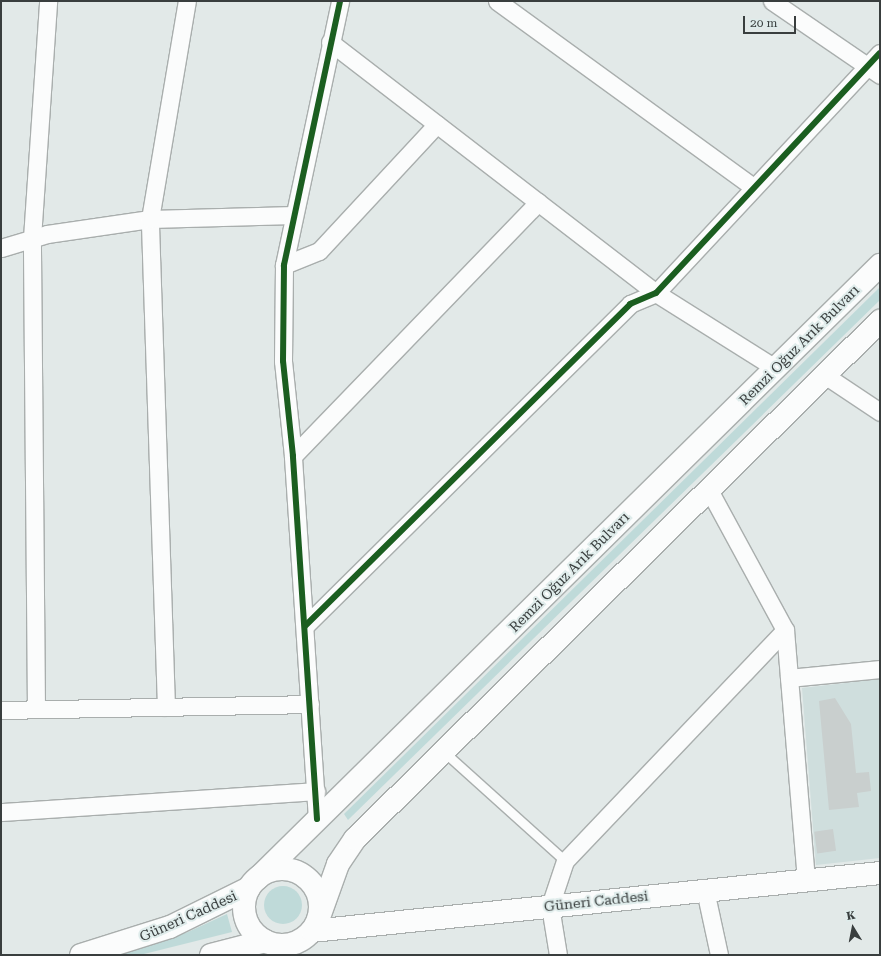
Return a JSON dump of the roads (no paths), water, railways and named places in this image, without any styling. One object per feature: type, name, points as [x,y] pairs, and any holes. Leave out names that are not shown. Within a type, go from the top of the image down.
[{"type":"main road","name":"Remzi Oğuz Arık Bulvarı","points":[[253,883],[880,265]]},
{"type":"main road","points":[[315,926],[332,879],[346,852],[443,751],[826,376],[880,321]]},
{"type":"main road","name":"Güneri Caddesi","points":[[81,955],[170,927],[253,883],[267,872],[279,869],[291,870],[303,875],[319,895],[321,908],[315,926],[302,940],[273,947],[212,955]]},
{"type":"main road","name":"Güneri Caddesi","points":[[315,926],[550,906],[880,873]]},
{"type":"main road","name":"Güneri Caddesi","points":[[253,883],[244,912],[248,924],[273,947]]},
{"type":"street","points":[[36,709],[32,238],[48,1]]},
{"type":"street","points":[[166,707],[150,219],[187,1]]},
{"type":"street","points":[[318,819],[293,456],[284,361],[284,264],[330,42],[340,1]]},
{"type":"street","points":[[497,1],[753,188]]},
{"type":"street","points":[[772,1],[874,70]]},
{"type":"street","points":[[330,42],[656,293],[775,368]]},
{"type":"street","points":[[305,626],[630,304],[656,293],[753,188],[874,70],[880,53]]},
{"type":"street","points":[[284,264],[319,251],[437,124]]},
{"type":"street","points":[[293,456],[538,202]]},
{"type":"street","points":[[1,248],[47,234],[150,219],[294,215]]},
{"type":"street","points":[[826,376],[880,412]]},
{"type":"street","points":[[709,490],[785,630],[806,880]]},
{"type":"street","points":[[558,955],[550,906],[566,861],[785,630]]},
{"type":"street","points":[[789,678],[880,669]]},
{"type":"street","points":[[1,710],[310,704]]},
{"type":"street","points":[[1,812],[316,791]]},
{"type":"street","points":[[705,890],[720,955]]},
{"type":"lane","points":[[443,751],[566,861]]}]
